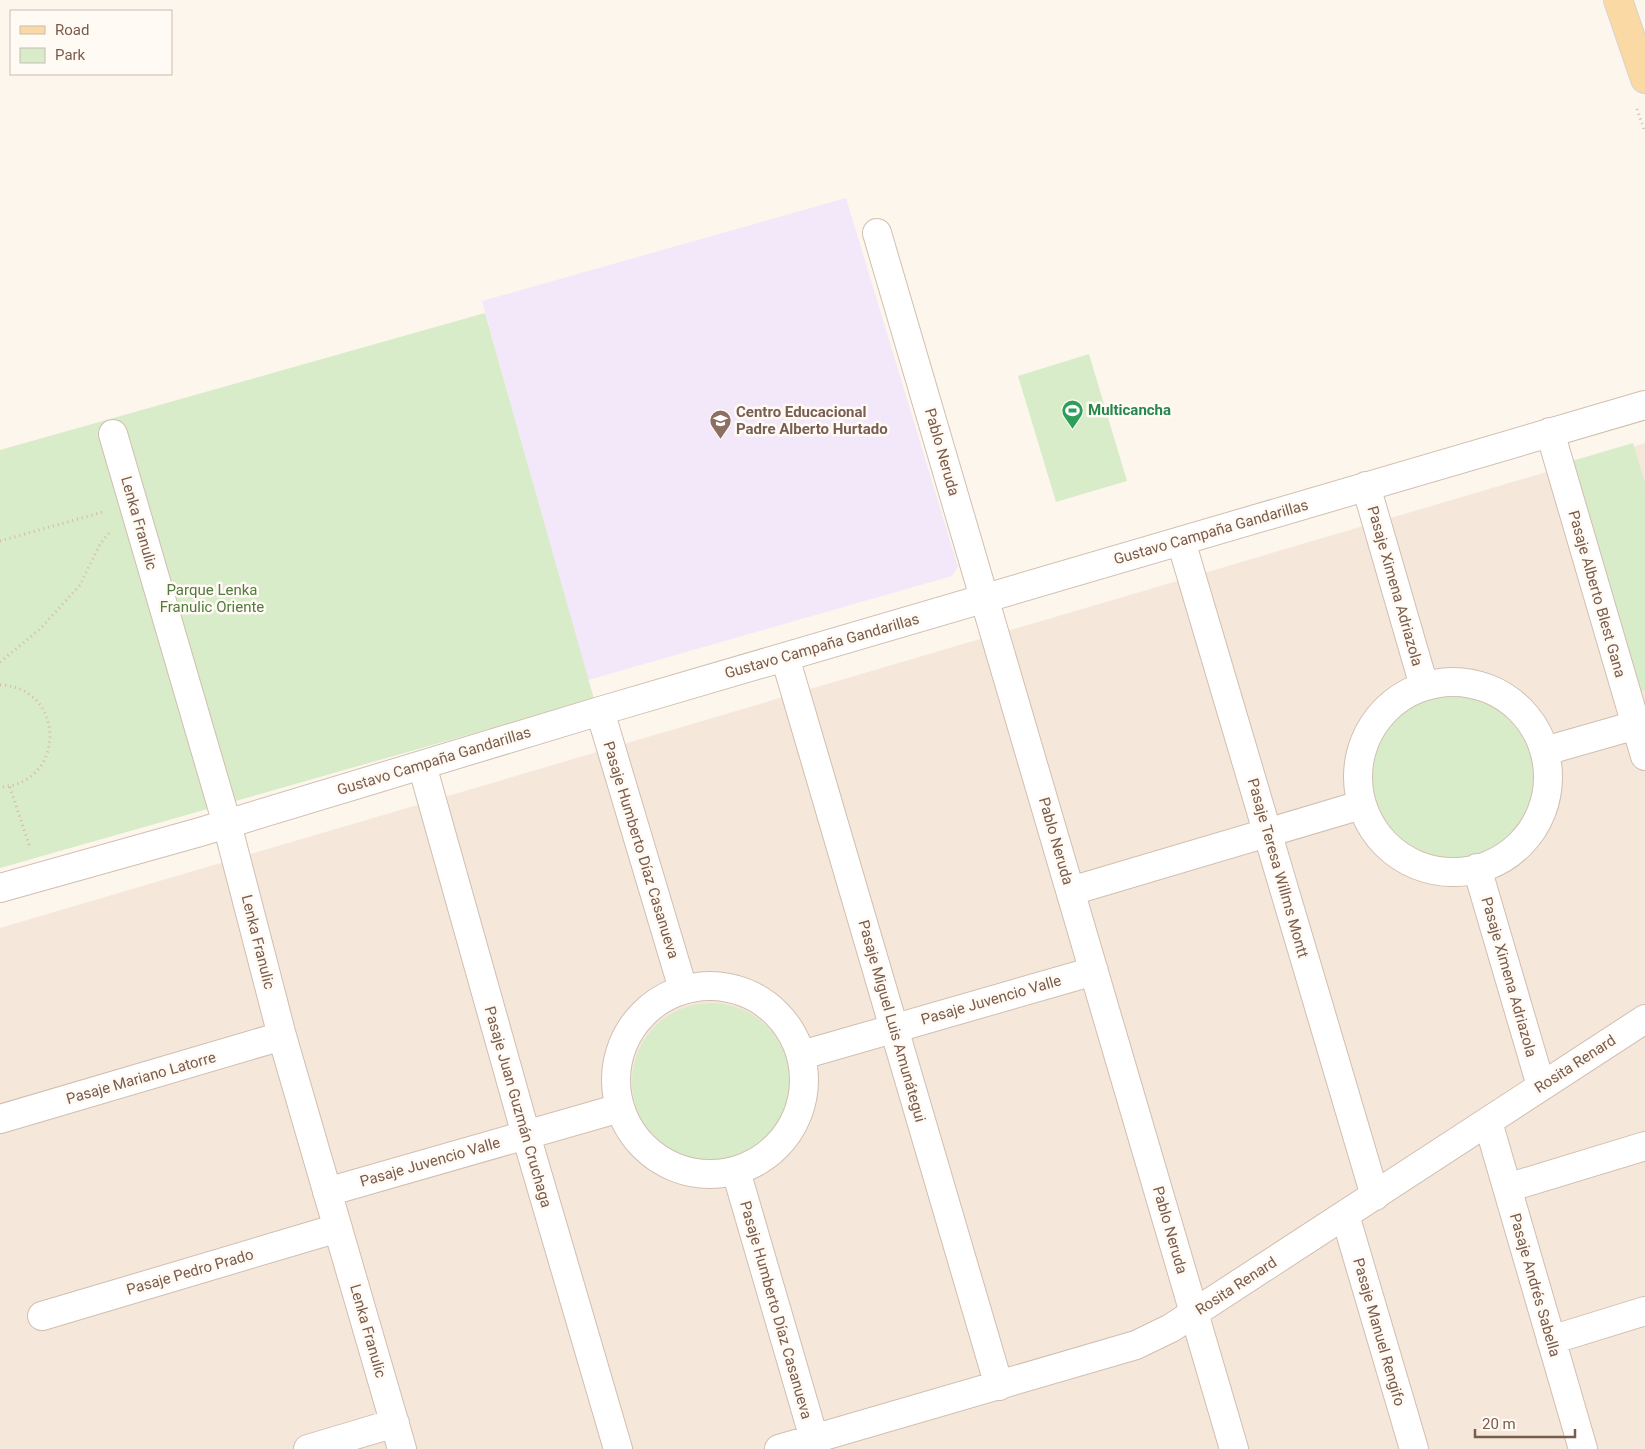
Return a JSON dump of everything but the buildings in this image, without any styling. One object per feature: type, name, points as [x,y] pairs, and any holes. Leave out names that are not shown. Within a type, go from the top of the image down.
[{"type":"main road","points":[[1618,0],[1645,79]]},
{"type":"street","name":"Pablo Neruda","points":[[877,233],[1234,1449]]},
{"type":"street","name":"Gustavo Campaña Gandarillas","points":[[0,888],[227,824],[600,711],[1645,404]]},
{"type":"street","name":"Pasaje Alberto Blest Gana","points":[[1550,432],[1645,756]]},
{"type":"street","name":"Lenka Franulic","points":[[113,434],[227,824],[282,1036],[402,1449]]},
{"type":"street","name":"Pasaje Ximena Adriazola","points":[[1366,486],[1424,686]]},
{"type":"street","name":"Pasaje Teresa Willms Montt","points":[[1181,541],[1374,1196]]},
{"type":"street","name":"Pasaje Miguel Luis Amunátegui","points":[[785,657],[999,1386]]},
{"type":"street","name":"Pasaje Ximena Adriazola","points":[[1445,682],[1467,682],[1494,691],[1507,698],[1524,713],[1536,730],[1545,750],[1548,771],[1547,793],[1537,820],[1530,832],[1515,848],[1498,861],[1477,868],[1457,871],[1436,870],[1416,865],[1398,855],[1382,841],[1370,824],[1361,806],[1357,784],[1358,763],[1364,742],[1370,730],[1387,707],[1404,694],[1424,686],[1445,682]]},
{"type":"street","name":"Pasaje Humberto Díaz Casanueva","points":[[600,711],[682,989]]},
{"type":"street","points":[[1545,750],[1636,725]]},
{"type":"street","name":"Pasaje Juan Guzmán Cruchaga","points":[[422,765],[526,1135],[618,1449]]},
{"type":"street","points":[[1071,891],[1361,806]]},
{"type":"street","name":"Pasaje Ximena Adriazola","points":[[1477,868],[1542,1086]]},
{"type":"street","name":"Pasaje Juvencio Valle","points":[[802,1055],[1094,971]]},
{"type":"street","points":[[701,985],[720,986],[739,989],[757,997],[772,1007],[785,1021],[796,1037],[802,1055],[805,1076],[804,1097],[798,1117],[787,1135],[772,1151],[756,1163],[736,1171],[704,1174],[672,1166],[645,1149],[630,1130],[620,1108],[616,1090],[616,1071],[619,1053],[626,1036],[650,1007],[665,996],[682,989],[701,985]]},
{"type":"street","name":"Rosita Renard","points":[[779,1449],[816,1444],[1136,1345],[1171,1328],[1645,1019]]},
{"type":"street","name":"Pasaje Mariano Latorre","points":[[0,1119],[282,1036]]},
{"type":"street","name":"Pasaje Juvencio Valle","points":[[328,1192],[620,1108]]},
{"type":"street","name":"Pasaje Andrés Sabella","points":[[1488,1122],[1583,1449]]},
{"type":"street","points":[[1507,1188],[1645,1146]]},
{"type":"street","name":"Pasaje Humberto Díaz Casanueva","points":[[736,1171],[816,1444]]},
{"type":"street","name":"Pasaje Manuel Rengifo","points":[[1345,1215],[1414,1449]]},
{"type":"street","name":"Pasaje Pedro Prado","points":[[42,1316],[338,1228]]},
{"type":"street","points":[[1551,1340],[1645,1312]]},
{"type":"street","points":[[308,1449],[395,1423]]},
{"type":"path","points":[[0,541],[132,503]]},
{"type":"path","points":[[0,662],[40,628],[80,585],[100,544],[132,503]]},
{"type":"path","points":[[0,686],[10,686],[26,692],[40,704],[48,720],[51,737],[48,754],[39,769],[25,781],[0,787]]},
{"type":"path","points":[[10,786],[31,851]]},
{"type":"shaded area","name":"Centro Educacional Padre Alberto Hurtado","points":[[846,198],[958,567],[952,576],[588,680],[482,301]]},
{"type":"shaded area","points":[[1645,443],[1645,1449],[0,1449],[0,928]]},
{"type":"green space","name":"Parque Lenka Franulic Oriente","points":[[485,313],[594,699],[0,868],[0,450]]},
{"type":"green space","name":"Multicancha","points":[[1089,354],[1127,481],[1056,502],[1018,376]]},
{"type":"green space","points":[[1633,443],[1645,483],[1645,690],[1634,694],[1565,463]]},
{"type":"green space","points":[[1451,693],[1476,697],[1491,703],[1505,712],[1517,724],[1526,738],[1532,753],[1536,778],[1532,803],[1526,818],[1517,832],[1505,844],[1491,853],[1476,859],[1451,863],[1426,859],[1411,853],[1397,844],[1385,832],[1376,818],[1370,803],[1366,778],[1370,753],[1376,738],[1385,724],[1397,712],[1411,703],[1426,697]]},
{"type":"green space","points":[[719,1003],[734,1006],[748,1012],[767,1026],[777,1038],[787,1059],[790,1082],[787,1105],[777,1126],[767,1138],[755,1148],[734,1158],[719,1161],[703,1161],[688,1158],[667,1148],[645,1126],[633,1097],[632,1074],[635,1059],[645,1038],[667,1016],[696,1004]]},
{"type":"place","name":"Multicancha","points":[[1072,429]]},
{"type":"place","name":"Centro Educacional Padre Alberto Hurtado","points":[[720,440]]}]
